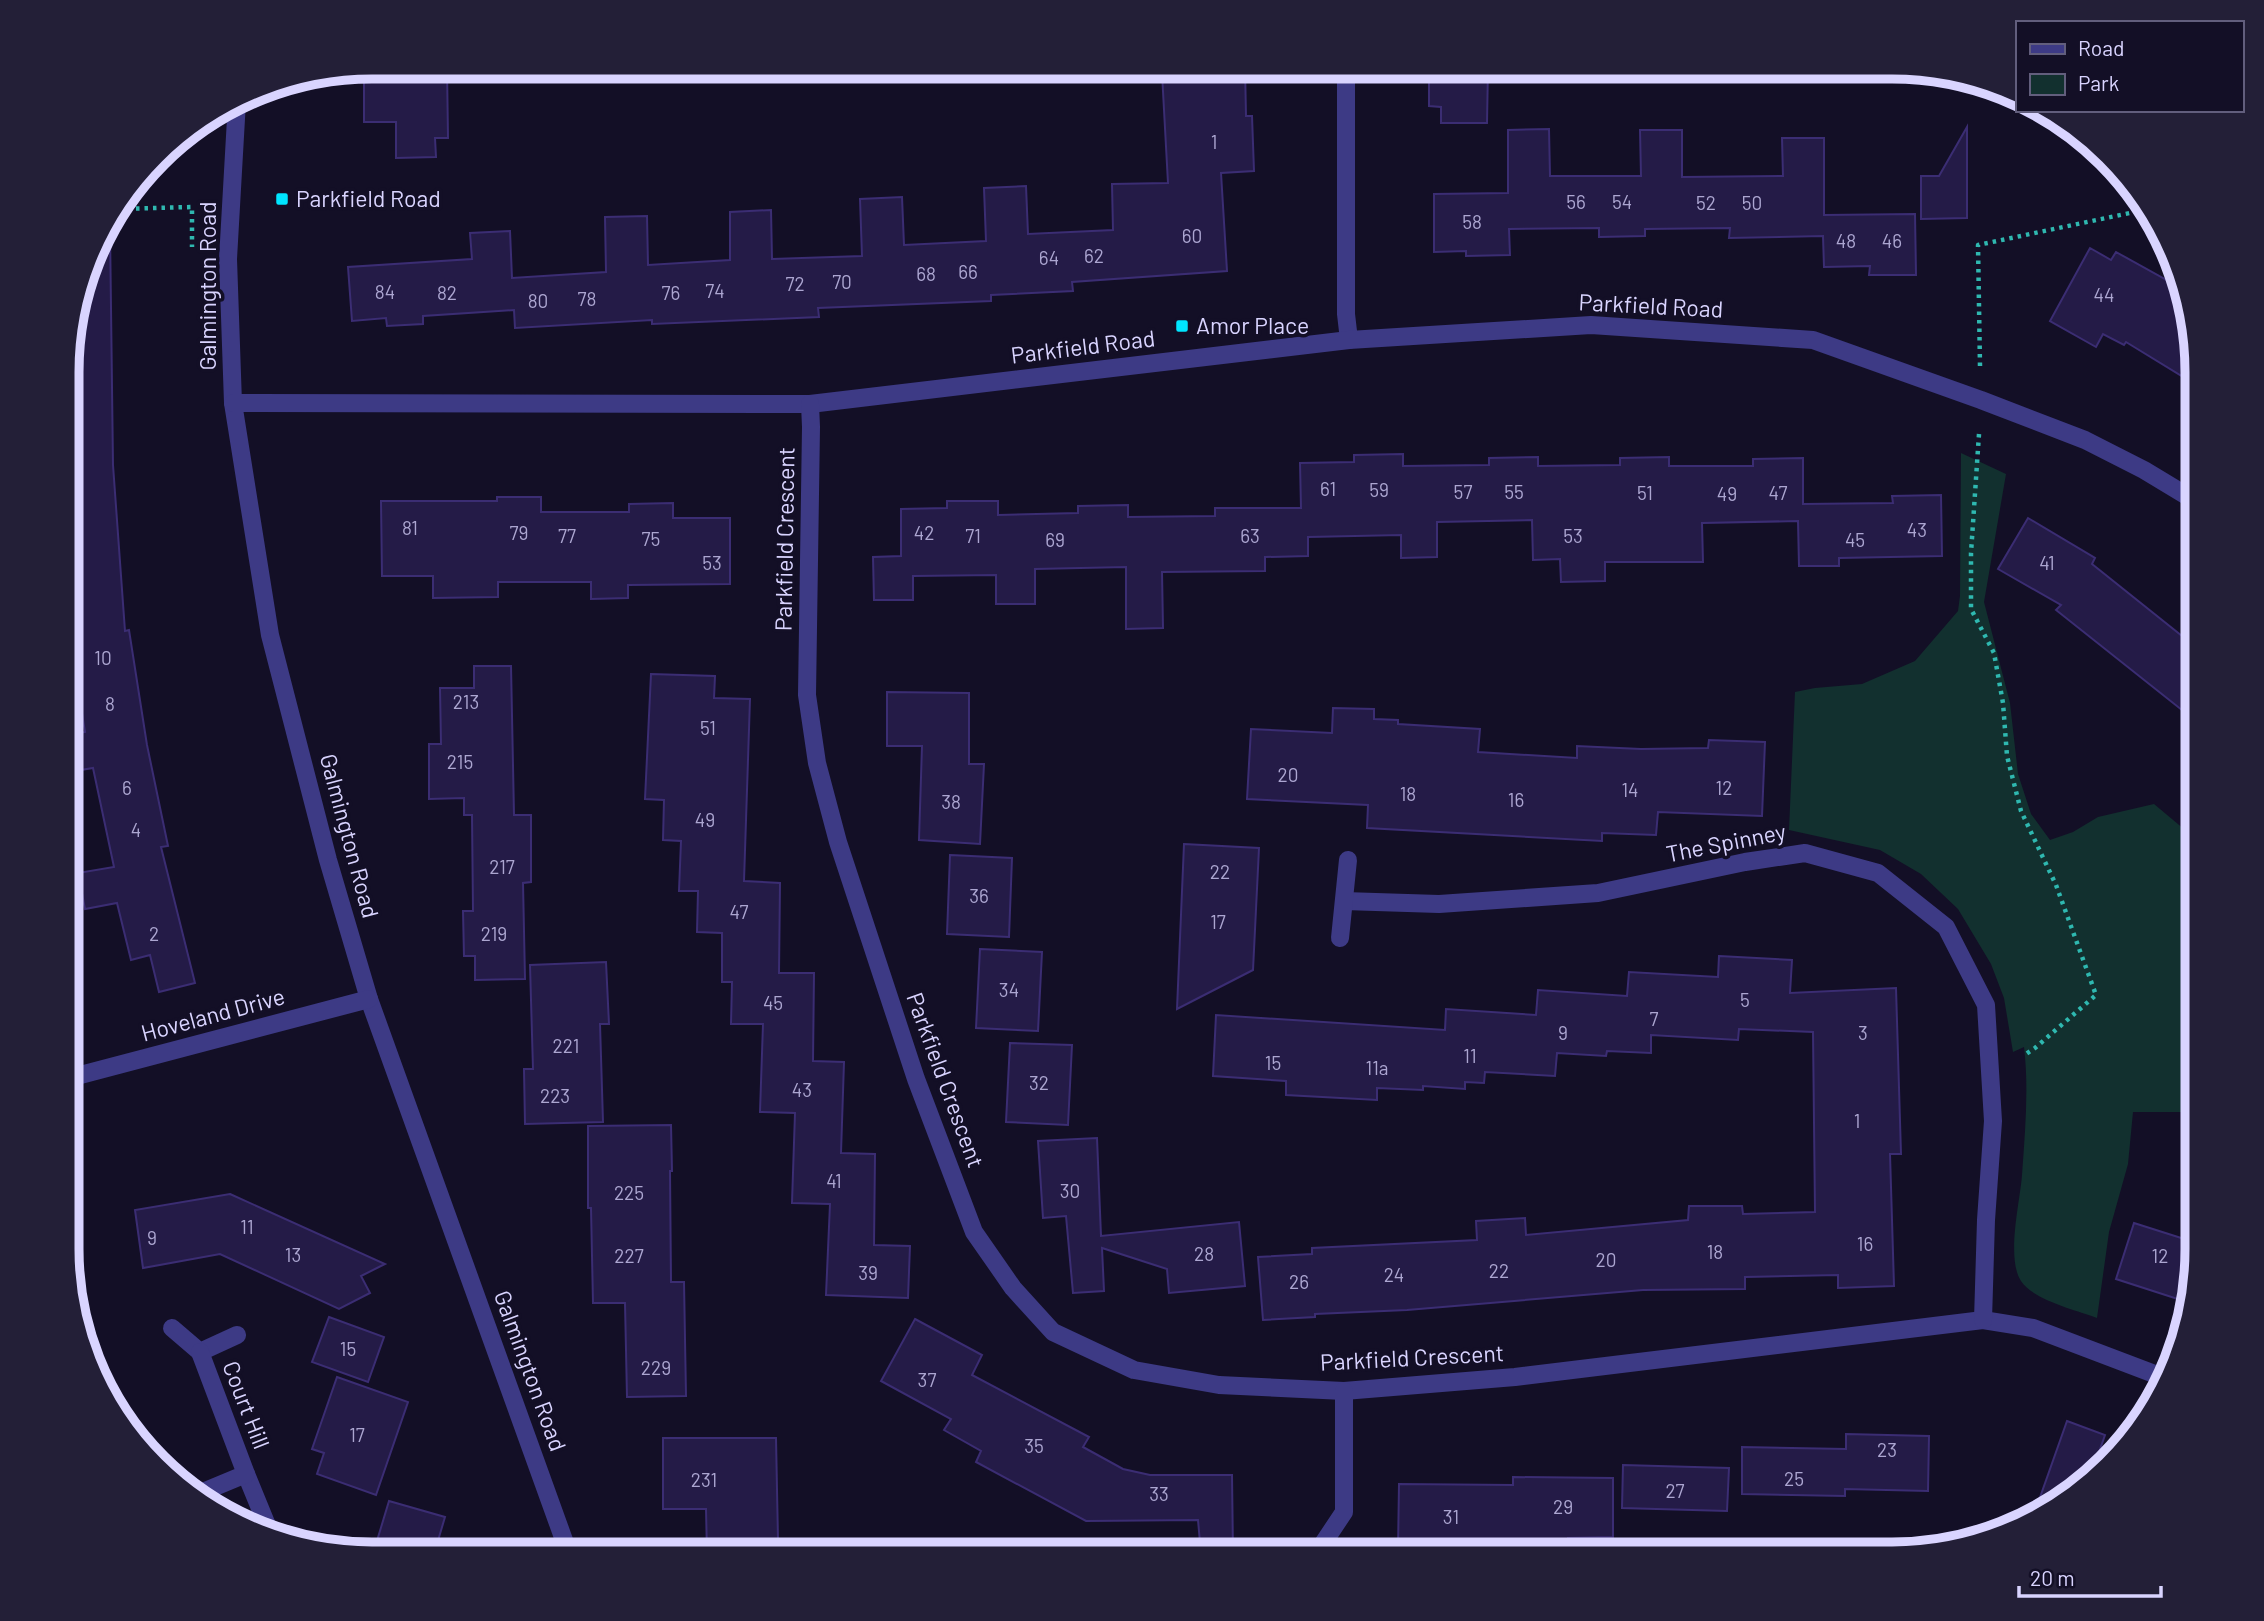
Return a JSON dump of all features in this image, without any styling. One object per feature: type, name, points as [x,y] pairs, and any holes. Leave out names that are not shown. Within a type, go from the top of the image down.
[{"type":"street","points":[[1346,79],[1346,314],[1349,340]]},
{"type":"street","name":"Galmington Road","points":[[236,112],[228,260],[233,403],[270,635],[328,860],[369,999],[565,1542]]},
{"type":"street","name":"Parkfield Road","points":[[233,403],[810,404],[1349,340],[1591,325],[1812,340],[2085,440],[2185,495]]},
{"type":"street","name":"Parkfield Crescent","points":[[810,404],[807,695],[817,763],[838,842],[881,976],[916,1079],[974,1232],[1013,1289],[1054,1332],[1134,1370],[1219,1385],[1344,1391],[1515,1377],[1983,1320],[2033,1328],[2157,1375]]},
{"type":"street","name":"The Spinney","points":[[1344,901],[1438,904],[1598,893],[1745,862],[1805,853],[1878,873],[1946,927],[1986,1005],[1993,1121],[1983,1320]]},
{"type":"street","points":[[1340,938],[1348,860]]},
{"type":"street","name":"Hoveland Drive","points":[[79,1075],[369,999]]},
{"type":"street","name":"Court Hill","points":[[172,1328],[200,1352],[266,1523]]},
{"type":"street","name":"Court Hill","points":[[200,1352],[237,1335]]},
{"type":"street","points":[[1324,1542],[1344,1512],[1344,1391]]},
{"type":"street","name":"Court Hill","points":[[206,1491],[246,1474]]},
{"type":"path","points":[[128,209],[192,207],[192,261],[228,260]]},
{"type":"path","points":[[1990,1078],[2035,1048],[2096,995],[2056,885],[2021,811],[2007,757],[2003,703],[1994,653],[1971,609],[1971,552],[1981,400],[1978,245],[2137,211]]},
{"type":"green space","points":[[1961,453],[2006,474],[1984,602],[2010,703],[2018,774],[2031,814],[2050,840],[2073,832],[2098,817],[2154,804],[2185,830],[2185,1112],[2133,1112],[2128,1164],[2109,1232],[2097,1318],[2035,1294],[2021,1281],[2017,1271],[2014,1244],[2026,1111],[2024,1047],[2013,1052],[2004,998],[1991,964],[1958,909],[1921,874],[1880,850],[1789,830],[1795,692],[1862,684],[1915,661],[1958,611]]},
{"type":"building","points":[[364,79],[447,79],[448,138],[435,138],[436,157],[396,158],[396,122],[364,122]]},
{"type":"building","points":[[1162,79],[1245,79],[1246,116],[1252,116],[1254,171],[1221,173],[1227,271],[1072,282],[1073,291],[991,295],[991,301],[818,308],[819,317],[652,324],[652,320],[515,328],[514,310],[423,316],[423,324],[387,326],[386,318],[352,321],[348,267],[472,259],[470,233],[510,231],[512,278],[606,272],[605,217],[647,216],[648,265],[730,260],[730,212],[771,210],[772,259],[862,256],[860,199],[902,197],[904,245],[986,241],[984,188],[1026,186],[1028,234],[1113,230],[1112,184],[1168,183]]},
{"type":"building","points":[[1429,79],[1488,79],[1487,123],[1441,123],[1441,107],[1429,106]]},
{"type":"building","points":[[1967,127],[1967,218],[1921,219],[1921,176],[1939,176]]},
{"type":"building","points":[[1549,129],[1550,176],[1641,176],[1640,130],[1682,130],[1682,177],[1783,176],[1782,138],[1824,138],[1824,215],[1915,214],[1916,275],[1869,275],[1870,266],[1824,267],[1823,236],[1729,238],[1730,228],[1645,229],[1645,236],[1599,237],[1599,228],[1509,229],[1510,255],[1466,256],[1466,251],[1434,252],[1434,194],[1508,193],[1508,130]]},
{"type":"building","points":[[110,240],[113,465],[125,631],[129,630],[147,745],[168,846],[161,847],[195,983],[159,992],[150,955],[131,960],[117,903],[85,909],[79,873],[114,867],[93,768],[79,770],[79,733],[85,732],[79,695],[79,352],[84,314],[94,277]]},
{"type":"building","points":[[2090,248],[2111,260],[2116,252],[2172,283],[2183,333],[2185,378],[2126,342],[2124,345],[2103,334],[2096,347],[2050,321]]},
{"type":"building","points":[[1403,454],[1403,466],[1489,465],[1489,458],[1538,457],[1538,466],[1620,465],[1620,458],[1669,457],[1669,466],[1753,466],[1753,459],[1803,458],[1803,504],[1893,503],[1892,496],[1941,495],[1942,556],[1839,558],[1839,566],[1799,566],[1798,521],[1702,523],[1703,562],[1605,562],[1605,581],[1561,582],[1560,559],[1533,560],[1532,520],[1437,522],[1437,557],[1401,558],[1401,535],[1308,537],[1308,556],[1265,557],[1265,571],[1162,572],[1163,628],[1126,629],[1126,567],[1035,569],[1035,604],[996,604],[996,575],[913,576],[913,600],[874,600],[873,557],[901,556],[901,509],[947,508],[947,501],[998,501],[998,515],[1078,513],[1078,506],[1128,505],[1128,517],[1215,516],[1215,508],[1301,508],[1300,463],[1354,462],[1354,455]]},
{"type":"building","points":[[497,497],[541,497],[541,512],[629,512],[629,504],[673,503],[673,518],[730,518],[730,584],[628,585],[628,598],[591,599],[591,582],[498,582],[498,597],[433,598],[433,576],[382,576],[381,501],[497,501]]},
{"type":"building","points":[[2028,518],[2095,558],[2092,564],[2185,638],[2185,712],[2056,610],[2061,605],[1998,569]]},
{"type":"building","points":[[474,666],[511,666],[514,815],[531,815],[531,882],[523,883],[525,979],[475,980],[475,956],[464,956],[463,911],[473,911],[472,815],[464,815],[464,798],[429,799],[429,744],[441,744],[440,688],[474,688]]},
{"type":"building","points":[[651,674],[715,676],[714,698],[750,699],[744,881],[780,883],[779,973],[814,973],[813,1061],[844,1062],[841,1153],[875,1154],[874,1245],[910,1246],[908,1298],[826,1295],[830,1204],[792,1203],[795,1113],[760,1112],[763,1024],[731,1024],[732,982],[722,982],[722,933],[697,932],[698,891],[679,891],[681,841],[663,840],[664,800],[645,799]]},
{"type":"building","points":[[887,692],[969,693],[969,764],[984,764],[980,844],[919,840],[922,746],[887,746]]},
{"type":"building","points":[[1333,708],[1374,709],[1374,719],[1398,720],[1398,724],[1480,729],[1478,752],[1577,758],[1577,746],[1708,748],[1709,740],[1765,742],[1762,816],[1658,812],[1656,835],[1602,833],[1602,841],[1367,828],[1368,805],[1247,799],[1251,729],[1332,733]]},
{"type":"building","points":[[1184,844],[1259,848],[1253,970],[1177,1009]]},
{"type":"building","points":[[950,855],[1012,858],[1009,937],[947,934]]},
{"type":"building","points":[[980,949],[1042,952],[1038,1031],[976,1028]]},
{"type":"building","points":[[1719,956],[1792,960],[1790,993],[1896,988],[1901,1154],[1890,1154],[1894,1286],[1838,1288],[1838,1275],[1745,1277],[1745,1289],[1643,1290],[1263,1320],[1258,1257],[1312,1254],[1312,1248],[1477,1240],[1476,1221],[1525,1218],[1526,1235],[1688,1220],[1689,1206],[1742,1206],[1743,1214],[1815,1212],[1813,1032],[1739,1029],[1738,1040],[1651,1035],[1651,1053],[1607,1051],[1606,1056],[1557,1053],[1555,1076],[1485,1072],[1484,1083],[1465,1082],[1465,1089],[1423,1086],[1423,1090],[1377,1088],[1377,1100],[1286,1095],[1286,1081],[1213,1076],[1216,1015],[1445,1030],[1446,1009],[1536,1015],[1538,990],[1627,996],[1629,972],[1718,977]]},
{"type":"building","points":[[606,962],[609,1024],[600,1024],[603,1122],[525,1124],[524,1069],[533,1069],[530,965]]},
{"type":"building","points":[[1010,1043],[1072,1045],[1068,1125],[1006,1122]]},
{"type":"building","points":[[671,1125],[671,1282],[684,1282],[686,1396],[627,1397],[625,1303],[593,1303],[591,1208],[588,1208],[588,1126]]},
{"type":"building","points":[[1097,1138],[1101,1236],[1239,1222],[1245,1286],[1169,1293],[1167,1269],[1102,1248],[1104,1291],[1073,1293],[1066,1216],[1043,1218],[1038,1141]]},
{"type":"building","points":[[230,1194],[385,1264],[361,1276],[370,1293],[339,1309],[220,1254],[143,1268],[135,1210]]},
{"type":"building","points":[[2134,1223],[2185,1239],[2181,1300],[2116,1279]]},
{"type":"building","points":[[329,1317],[384,1337],[368,1382],[312,1362]]},
{"type":"building","points":[[915,1319],[982,1355],[972,1375],[1089,1437],[1083,1447],[1123,1469],[1150,1475],[1232,1475],[1233,1542],[1200,1542],[1198,1520],[1086,1521],[976,1462],[981,1451],[944,1430],[951,1419],[881,1381]]},
{"type":"building","points":[[337,1377],[408,1402],[376,1495],[317,1474],[324,1453],[312,1449]]},
{"type":"building","points":[[2067,1421],[2105,1435],[2096,1461],[2071,1482],[2038,1504]]},
{"type":"building","points":[[1846,1434],[1929,1436],[1928,1491],[1845,1489],[1845,1496],[1742,1494],[1742,1447],[1846,1449]]},
{"type":"building","points":[[663,1438],[776,1438],[778,1540],[775,1542],[707,1542],[706,1509],[663,1509]]},
{"type":"building","points":[[1623,1465],[1729,1468],[1727,1511],[1622,1508]]},
{"type":"building","points":[[1513,1477],[1613,1478],[1613,1537],[1568,1538],[1568,1541],[1398,1542],[1399,1484],[1513,1485]]},
{"type":"building","points":[[389,1501],[445,1517],[438,1542],[377,1542]]},
{"type":"place","name":"Parkfield Road","points":[[282,199]]},
{"type":"place","name":"Amor Place","points":[[1182,326]]}]
